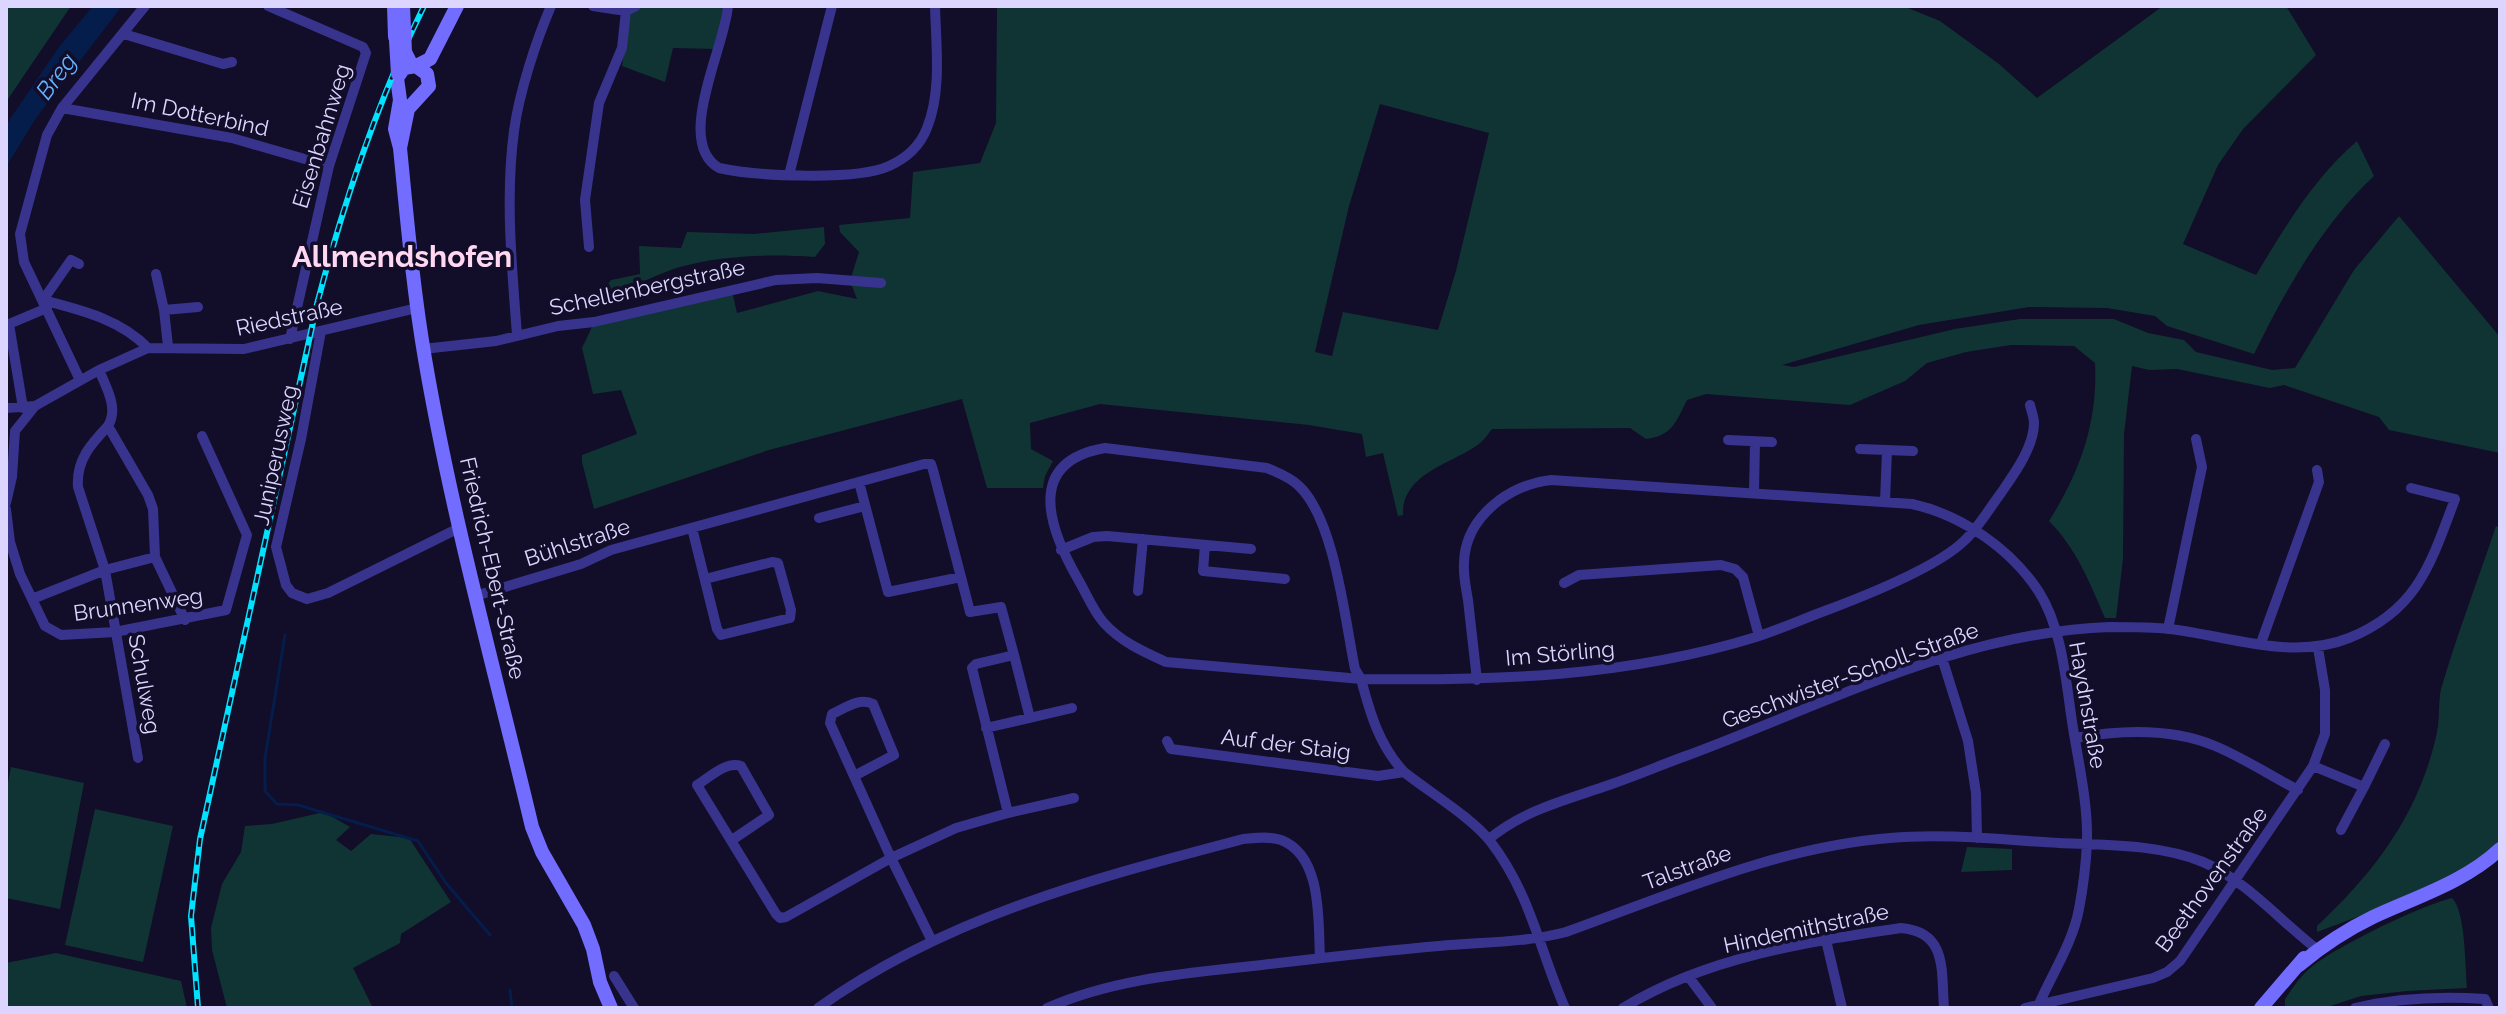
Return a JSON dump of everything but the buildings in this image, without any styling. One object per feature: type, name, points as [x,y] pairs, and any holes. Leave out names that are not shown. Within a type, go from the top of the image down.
[{"type":"main road","points":[[394,6],[398,74]]},
{"type":"main road","points":[[403,6],[405,52],[414,66],[427,74],[429,82]]},
{"type":"main road","name":"Friedrich-Ebert-Straße","points":[[457,6],[430,59],[404,68],[396,82],[400,100],[395,129],[400,148],[423,349],[459,528],[532,827],[542,852],[584,925],[600,982],[611,1008]]},
{"type":"main road","name":"Friedrich-Ebert-Straße","points":[[400,148],[408,109],[427,90],[446,38],[448,23]]},
{"type":"main road","points":[[400,92],[409,98],[417,98]]},
{"type":"main road","points":[[2261,1008],[2315,948],[2371,918],[2459,878],[2500,849]]},
{"type":"main road","name":"Friedrich-Ebert-Straße","points":[[600,982],[601,1008]]},
{"type":"street","points":[[80,380],[24,262],[20,234],[47,135],[62,108],[145,6]]},
{"type":"street","name":"Eisenbahnweg","points":[[268,6],[363,47],[366,53],[329,166],[290,339]]},
{"type":"street","points":[[517,335],[510,213],[514,129],[542,25],[551,6]]},
{"type":"street","points":[[589,247],[585,200],[599,103],[622,48],[631,8],[593,6]]},
{"type":"street","points":[[728,6],[727,25],[699,125],[702,151],[711,164],[719,168],[789,175],[886,168],[907,157],[918,146],[931,113],[936,72],[935,6]]},
{"type":"street","points":[[789,175],[832,6]]},
{"type":"street","points":[[124,34],[223,64],[232,62]]},
{"type":"street","name":"Im Dotterbind","points":[[62,108],[232,138],[329,166]]},
{"type":"street","points":[[6,503],[12,477],[15,431],[29,407],[9,324],[45,304],[71,260],[79,264]]},
{"type":"street","points":[[156,274],[168,346]]},
{"type":"street","name":"Schellenbergstraße","points":[[423,349],[496,341],[594,322],[776,280],[817,278],[881,283]]},
{"type":"street","points":[[45,304],[89,313],[122,326],[148,348]]},
{"type":"street","points":[[164,310],[198,307]]},
{"type":"street","name":"Riedstraße","points":[[29,407],[148,348],[244,349],[417,308]]},
{"type":"street","name":"Juniperusweg","points":[[321,331],[301,439],[276,547],[286,585],[292,593],[307,599],[328,593],[459,528]]},
{"type":"street","points":[[99,370],[112,403],[112,419],[108,426],[140,476],[148,495],[153,509],[155,557],[185,620]]},
{"type":"street","name":"Im Störling","points":[[1565,1008],[1541,939],[1517,884],[1489,839],[1404,772],[1392,759],[1381,739],[1361,679],[1355,669],[1329,545],[1312,502],[1299,486],[1267,468],[1105,448],[1074,457],[1054,479],[1049,510],[1061,550],[1102,622],[1117,635],[1166,662],[1361,679],[1550,677],[1683,657],[1759,636],[1866,595],[1940,559],[1974,531],[2006,486],[2027,448],[2034,423],[2030,405]]},
{"type":"street","points":[[6,408],[29,407]]},
{"type":"street","points":[[6,415],[15,431]]},
{"type":"street","name":"Schulweg","points":[[108,426],[82,459],[77,475],[78,487],[105,570],[138,758]]},
{"type":"street","name":"Brunnenweg","points":[[6,509],[10,542],[20,574],[45,626],[61,635],[115,632],[226,610],[247,535],[202,436]]},
{"type":"street","points":[[2168,629],[2202,467],[2196,439]]},
{"type":"street","points":[[1728,440],[1772,442]]},
{"type":"street","points":[[1754,493],[1755,442]]},
{"type":"street","points":[[1860,449],[1913,451]]},
{"type":"street","points":[[1885,502],[1887,450]]},
{"type":"street","name":"Bühlstraße","points":[[475,596],[581,564],[611,550],[931,464],[968,608],[974,612],[1001,607],[1014,655]]},
{"type":"street","points":[[2261,643],[2319,482],[2317,470]]},
{"type":"street","name":"Haydnstraße","points":[[1477,680],[1463,561],[1480,519],[1511,491],[1532,482],[1551,480],[1885,502],[1933,509],[1951,516],[2004,552],[2023,572],[2048,610],[2075,738],[2086,812],[2087,844],[2078,911],[2074,928],[2039,1004]]},
{"type":"street","points":[[859,482],[888,592],[961,577]]},
{"type":"street","name":"Geschwister-Scholl-Straße","points":[[1489,839],[1520,817],[1550,804],[1726,742],[1942,658],[2012,639],[2111,627],[2168,629],[2290,649],[2318,648],[2346,639],[2379,622],[2406,601],[2427,571],[2455,499],[2411,488]]},
{"type":"street","points":[[819,518],[865,506]]},
{"type":"street","points":[[692,528],[717,629],[721,635],[790,618],[791,610],[778,563],[705,579]]},
{"type":"street","points":[[1061,550],[1093,537],[1107,536],[1251,549]]},
{"type":"street","points":[[1138,591],[1143,539]]},
{"type":"street","points":[[1205,545],[1203,571],[1285,579]]},
{"type":"street","points":[[105,570],[155,557]]},
{"type":"street","points":[[1564,583],[1579,575],[1721,565],[1735,569],[1743,577],[1759,636]]},
{"type":"street","name":"Brunnenweg","points":[[32,599],[105,570]]},
{"type":"street","name":"Beethovenstraße","points":[[2025,1008],[2153,978],[2180,961],[2313,766],[2325,734],[2325,690],[2318,648]]},
{"type":"street","points":[[1008,813],[972,668],[976,664],[1014,655],[1030,718]]},
{"type":"street","points":[[1942,658],[1968,741],[1976,793],[1977,838]]},
{"type":"street","points":[[854,776],[890,760],[894,755],[873,704],[867,701],[832,714],[829,718],[854,776],[891,858],[932,941]]},
{"type":"street","points":[[986,728],[1072,708]]},
{"type":"street","points":[[2075,738],[2110,732],[2184,736],[2215,746],[2298,790]]},
{"type":"street","name":"Auf der Staig","points":[[1167,741],[1171,749],[1226,757],[1378,776],[1404,772]]},
{"type":"street","points":[[2341,830],[2385,744]]},
{"type":"street","points":[[732,840],[769,815],[741,766],[736,763],[697,785],[780,918],[891,858],[956,828],[1074,798]]},
{"type":"street","points":[[2313,766],[2364,787]]},
{"type":"street","points":[[818,1008],[873,972],[932,941],[1023,903],[1111,874],[1243,839],[1262,837],[1280,840],[1295,848],[1305,861],[1316,899],[1320,958]]},
{"type":"street","name":"Talstraße","points":[[1047,1008],[1070,998],[1127,982],[1320,958],[1541,939],[1759,862],[1853,842],[1889,838],[1977,838],[2087,844],[2162,852],[2202,862],[2236,882],[2315,948]]},
{"type":"street","name":"Hindemithstraße","points":[[1623,1008],[1688,976],[1747,956],[1901,928],[1916,929],[1926,934],[1937,946],[1944,1008]]},
{"type":"street","points":[[1826,940],[1842,1008]]},
{"type":"street","points":[[614,976],[634,1008]]},
{"type":"street","points":[[1688,976],[1712,1008]]},
{"type":"street","points":[[2355,1008],[2402,1000],[2487,1004]]},
{"type":"green space","points":[[6,6],[71,6],[6,102]]},
{"type":"green space","points":[[643,6],[724,6],[715,49],[673,48],[665,82],[622,66],[630,12]]},
{"type":"green space","points":[[997,6],[1903,6],[1940,21],[1999,64],[2037,98],[2163,6],[2286,6],[2316,55],[2243,129],[2218,165],[2183,244],[2256,275],[2314,187],[2357,141],[2374,176],[2338,215],[2306,259],[2254,354],[2167,326],[2155,316],[2107,308],[2029,307],[1919,325],[1782,365],[1794,367],[1955,329],[2020,319],[2114,319],[2148,333],[2184,340],[2196,352],[2272,370],[2295,368],[2354,270],[2399,216],[2500,337],[2500,453],[2389,430],[2379,417],[2284,385],[2270,388],[2177,369],[2149,370],[2132,366],[2124,434],[2123,559],[2116,618],[2105,618],[2075,554],[2049,521],[2078,465],[2093,406],[2095,363],[2074,346],[2011,345],[1966,352],[1927,363],[1905,381],[1850,405],[1706,394],[1687,400],[1667,431],[1646,439],[1630,428],[1492,429],[1479,444],[1419,479],[1405,501],[1403,515],[1398,516],[1383,453],[1366,457],[1362,434],[1309,425],[1100,404],[1030,423],[1031,449],[1053,461],[1043,488],[987,488],[962,399],[769,450],[594,509],[582,455],[637,434],[621,390],[593,394],[582,348],[593,325],[732,291],[737,313],[818,291],[857,299],[850,281],[859,252],[840,232],[839,225],[910,218],[913,172],[980,163],[996,123]],"holes":[[[1380,104],[1489,133],[1456,271],[1438,330],[1343,312],[1332,356],[1315,352],[1349,206]]]},
{"type":"green space","points":[[824,227],[825,244],[815,257],[764,256],[713,260],[680,267],[613,292],[587,294],[604,290],[611,280],[640,274],[639,246],[681,248],[687,232],[754,234]]},
{"type":"green space","points":[[2496,526],[2500,528],[2500,843],[2456,874],[2384,907],[2317,932],[2317,926],[2358,884],[2393,838],[2419,788],[2437,732],[2441,689]]},
{"type":"green space","points":[[11,767],[84,783],[60,909],[6,898],[6,793]]},
{"type":"green space","points":[[95,809],[173,826],[143,962],[65,945]]},
{"type":"green space","points":[[324,812],[350,827],[336,840],[351,851],[371,834],[409,838],[451,902],[401,934],[400,943],[353,968],[373,1008],[227,1008],[212,950],[211,928],[222,884],[241,852],[245,826],[272,824]]},
{"type":"green space","points":[[1967,847],[2012,849],[2012,870],[1961,872]]},
{"type":"green space","points":[[2452,898],[2457,905],[2462,927],[2467,988],[2361,996],[2324,1008],[2285,1008],[2285,999],[2296,984],[2320,961],[2377,929]]},
{"type":"green space","points":[[56,953],[181,981],[187,1008],[6,1008],[6,963]]},
{"type":"water","name":"Breg","points":[[93,6],[122,6],[36,118],[6,167],[6,125],[59,47]]},
{"type":"waterway","points":[[285,635],[265,758],[265,791],[277,804],[298,805],[418,841],[446,883],[490,935]]},
{"type":"waterway","points":[[510,990],[512,1008]]},
{"type":"railway","points":[[198,1008],[191,916],[200,839],[317,304],[363,152],[424,6]]},
{"type":"district","name":"Allmendshofen","points":[[402,256]]}]
